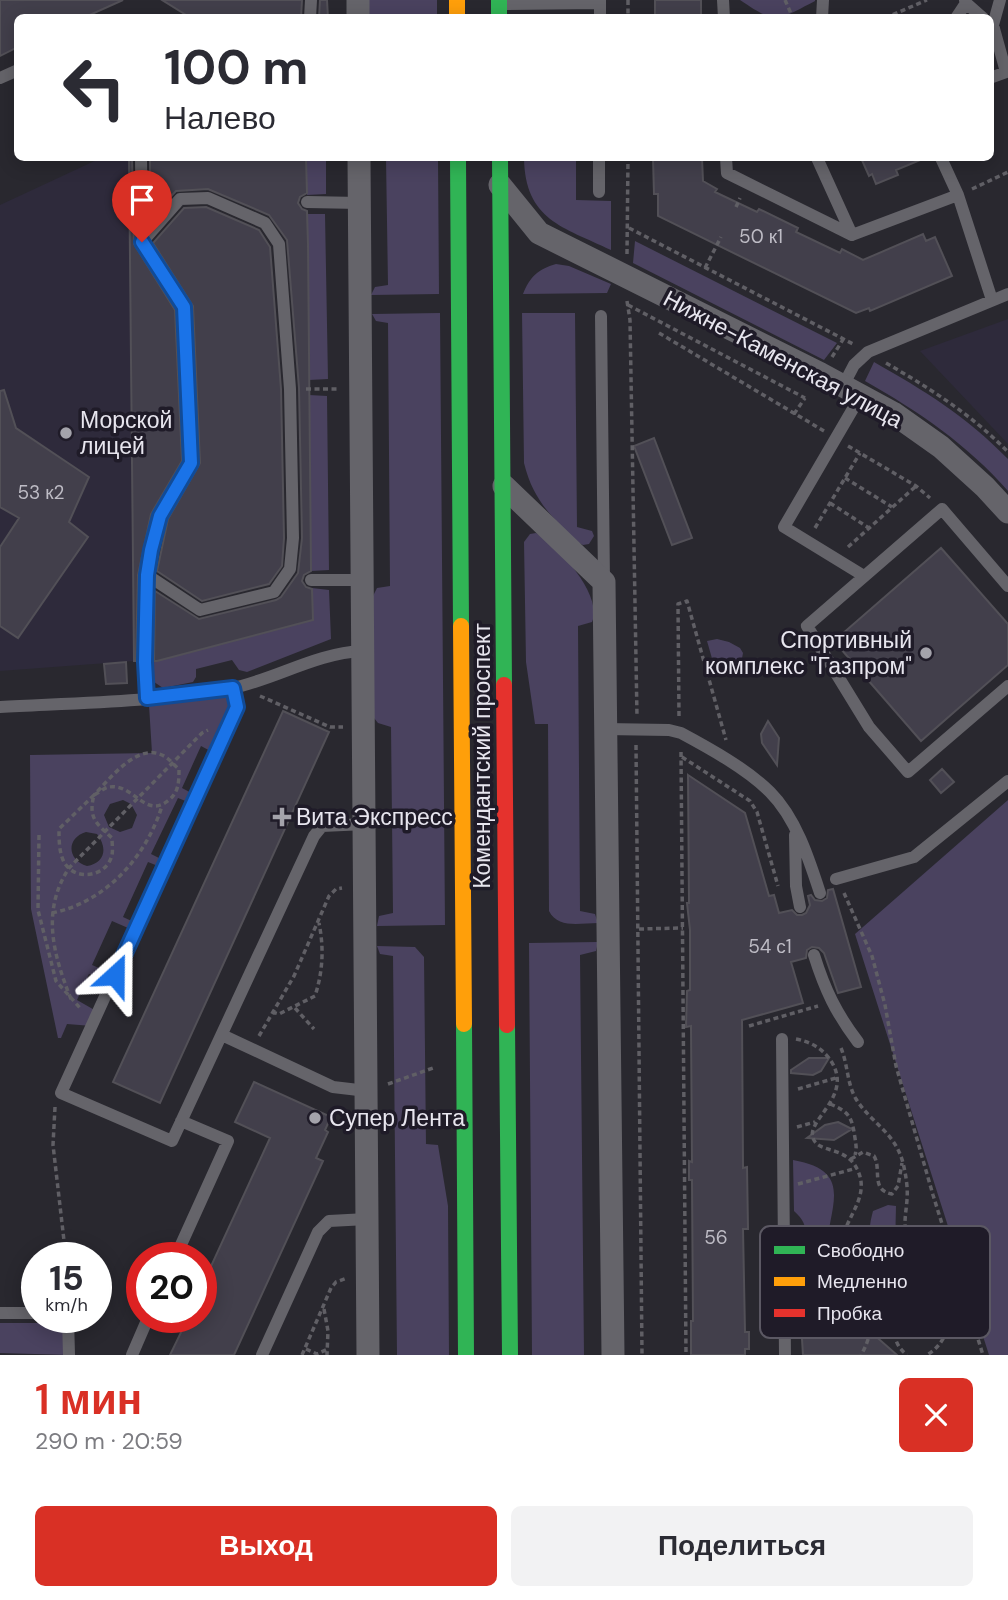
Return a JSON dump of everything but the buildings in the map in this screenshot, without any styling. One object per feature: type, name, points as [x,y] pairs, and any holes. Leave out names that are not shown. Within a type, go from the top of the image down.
[{"type":"main road","name":"Комендантский проспект","points":[[458,161],[466,1355]]},
{"type":"main road","name":"Комендантский проспект","points":[[500,161],[510,1355]]},
{"type":"street","points":[[359,161],[368,1355]]},
{"type":"street","name":"Нижне-Каменская улица","points":[[500,185],[538,233],[893,413],[941,446],[1008,512]]},
{"type":"street","points":[[501,252],[538,233]]},
{"type":"street","points":[[503,486],[604,582],[613,1355]]},
{"type":"lane","points":[[499,7],[600,1]]},
{"type":"lane","points":[[965,2],[979,14]]},
{"type":"lane","points":[[994,37],[1006,72],[994,76]]},
{"type":"lane","points":[[141,161],[142,242],[184,307],[191,463],[160,516],[147,575],[147,698]]},
{"type":"lane","points":[[599,161],[599,192]]},
{"type":"lane","points":[[726,161],[727,173],[852,235],[958,195]]},
{"type":"lane","points":[[818,161],[852,235]]},
{"type":"lane","points":[[942,161],[958,195],[992,300]]},
{"type":"lane","points":[[142,242],[180,199],[208,198],[265,223],[279,244],[290,388],[293,538],[290,569],[274,592],[200,610],[147,575]]},
{"type":"lane","points":[[307,202],[359,203]]},
{"type":"lane","points":[[864,576],[785,527],[836,438],[852,390],[854,365],[868,352],[1008,294]]},
{"type":"lane","points":[[601,316],[604,582]]},
{"type":"lane","points":[[1008,586],[942,509],[807,626],[869,727],[908,772],[1008,686]]},
{"type":"lane","points":[[312,580],[362,580]]},
{"type":"lane","points":[[0,707],[147,698],[233,688],[342,652],[362,651]]},
{"type":"lane","points":[[233,688],[237,707],[230,724],[61,1093],[172,1141],[314,836],[322,826],[365,824]]},
{"type":"lane","points":[[605,729],[669,730],[681,733],[756,780],[772,794],[785,812],[808,859],[820,893]]},
{"type":"lane","points":[[836,878],[914,857],[1008,781]]},
{"type":"lane","points":[[794,830],[796,886],[800,907]]},
{"type":"lane","points":[[814,956],[828,996],[841,1020],[858,1042]]},
{"type":"lane","points":[[222,1035],[333,1087],[367,1091]]},
{"type":"lane","points":[[782,1040],[784,1226]]},
{"type":"lane","points":[[181,1121],[228,1141],[182,1242]]},
{"type":"lane","points":[[262,1355],[318,1232],[329,1221],[367,1219]]},
{"type":"lane","points":[[0,1313],[21,1313]]},
{"type":"lane","points":[[68,1333],[69,1355]]},
{"type":"lane","points":[[132,1355],[142,1333]]},
{"type":"path","points":[[894,14],[927,0]]},
{"type":"path","points":[[627,263],[628,161]]},
{"type":"path","points":[[958,195],[1008,172]]},
{"type":"path","points":[[629,228],[844,338],[926,386],[981,425],[1008,452]]},
{"type":"path","points":[[705,268],[721,237]]},
{"type":"path","points":[[626,296],[630,320],[642,1355]]},
{"type":"path","points":[[628,305],[805,398]]},
{"type":"path","points":[[659,333],[916,486],[942,509]]},
{"type":"path","points":[[829,362],[844,338]]},
{"type":"path","points":[[297,389],[339,389]]},
{"type":"path","points":[[794,414],[809,392]]},
{"type":"path","points":[[815,528],[860,453]]},
{"type":"path","points":[[845,478],[892,507]]},
{"type":"path","points":[[846,548],[916,486]]},
{"type":"path","points":[[830,503],[869,528]]},
{"type":"path","points":[[686,1355],[678,604],[687,601],[727,741]]},
{"type":"path","points":[[256,694],[330,727],[342,727]]},
{"type":"path","points":[[71,999],[60,973],[51,922],[58,886],[69,868],[202,733],[218,724],[230,724]]},
{"type":"path","points":[[52,913],[71,909],[103,891],[130,865],[154,830],[162,806],[173,797],[179,785],[179,769],[166,756],[152,753],[138,755],[125,764],[94,795],[60,829],[62,856],[69,868],[83,875],[95,874],[107,865],[112,854],[112,838],[93,818],[91,807],[94,795],[108,787],[130,792],[150,806],[162,806]]},
{"type":"path","points":[[681,756],[750,802],[757,812],[778,887]]},
{"type":"path","points":[[39,835],[38,910],[56,981],[94,1021]]},
{"type":"path","points":[[836,878],[872,956],[897,1066],[943,1226]]},
{"type":"path","points":[[253,1049],[294,976],[329,896],[336,889],[342,888]]},
{"type":"path","points":[[272,1012],[279,1014],[315,996],[320,982],[323,940],[318,921]]},
{"type":"path","points":[[638,929],[683,928]]},
{"type":"path","points":[[818,999],[823,1014]]},
{"type":"path","points":[[295,1007],[314,1028]]},
{"type":"path","points":[[749,1026],[812,1008]]},
{"type":"path","points":[[782,1040],[798,1039],[813,1044],[825,1053],[834,1066],[835,1093],[830,1104],[815,1122],[812,1138],[817,1144],[843,1153],[857,1168],[861,1180],[860,1195],[849,1226]]},
{"type":"path","points":[[840,1046],[854,1096],[863,1110],[879,1123],[891,1138],[903,1161],[907,1181],[906,1226]]},
{"type":"path","points":[[367,1091],[433,1068]]},
{"type":"path","points":[[783,1093],[836,1078]]},
{"type":"path","points":[[61,1093],[54,1110],[53,1145],[64,1242]]},
{"type":"path","points":[[830,1104],[841,1108],[852,1120],[858,1147],[874,1156],[877,1161],[878,1182],[887,1194],[896,1191],[899,1167],[903,1161]]},
{"type":"path","points":[[855,1155],[858,1147]]},
{"type":"path","points":[[850,1159],[863,1152]]},
{"type":"path","points":[[784,1188],[857,1168]]},
{"type":"path","points":[[302,1355],[331,1288],[335,1282],[347,1278]]},
{"type":"path","points":[[324,1307],[327,1355]]},
{"type":"path","points":[[861,1355],[869,1338]]},
{"type":"path","points":[[894,1338],[900,1350],[907,1355]]},
{"type":"path","points":[[927,1355],[944,1338]]},
{"type":"path","points":[[978,1338],[983,1355]]},
{"type":"path","points":[[306,1349],[317,1354],[328,1349]]},
{"type":"shaded area","points":[[369,0],[437,0],[437,14],[369,14]]},
{"type":"shaded area","points":[[740,0],[815,0],[789,14],[762,14]]},
{"type":"shaded area","name":"Морской лицей","points":[[95,161],[129,161],[134,661],[0,671],[0,205]]},
{"type":"shaded area","points":[[306,161],[326,161],[326,194],[307,195]]},
{"type":"shaded area","points":[[386,161],[438,161],[439,294],[371,295],[375,287],[388,285]]},
{"type":"shaded area","points":[[524,161],[576,161],[576,200],[611,201],[611,250],[550,219],[531,195]]},
{"type":"shaded area","points":[[307,214],[325,214],[328,379],[309,380]]},
{"type":"shaded area","points":[[635,241],[837,343],[824,360],[633,263]]},
{"type":"shaded area","points":[[556,264],[569,266],[611,284],[607,293],[523,294],[535,274]]},
{"type":"shaded area","points":[[440,313],[445,925],[377,926],[379,916],[393,913],[391,727],[378,723],[374,718],[373,596],[377,588],[390,586],[388,323],[376,321],[372,314]]},
{"type":"shaded area","points":[[522,313],[575,313],[577,527],[592,531],[594,536],[589,544],[577,542],[544,507],[532,487],[524,463]]},
{"type":"shaded area","points":[[1008,319],[1008,444],[920,351]]},
{"type":"shaded area","points":[[874,362],[944,405],[977,430],[1008,459],[1008,491],[993,474],[941,430],[865,381]]},
{"type":"shaded area","points":[[309,395],[327,396],[329,570],[311,571]]},
{"type":"shaded area","points":[[536,533],[555,548],[576,572],[585,585],[594,611],[592,622],[578,626],[580,911],[595,914],[598,923],[564,923],[553,917],[549,911],[548,724],[535,724],[526,662],[524,542],[530,534]]},
{"type":"shaded area","points":[[312,588],[329,590],[331,639],[247,672],[239,670],[232,660],[196,669],[193,682],[163,688],[151,680],[151,661],[312,620]]},
{"type":"shaded area","points":[[717,639],[740,648],[743,653],[741,664],[729,670],[715,669],[707,641]]},
{"type":"shaded area","points":[[233,691],[237,707],[216,754],[201,746],[182,788],[197,796],[193,804],[178,798],[151,854],[167,862],[163,868],[148,862],[123,917],[138,924],[135,931],[112,921],[92,965],[115,975],[111,983],[89,974],[77,1000],[98,1012],[92,1026],[67,1024],[61,1038],[58,1038],[31,909],[30,755],[152,753],[149,705]],"holes":[[[123,800],[131,804],[137,815],[132,828],[120,832],[109,827],[104,815],[110,804]],[[86,832],[97,834],[103,844],[101,858],[87,866],[76,859],[72,849],[75,839]]]},
{"type":"shaded area","points":[[1008,800],[1008,1355],[989,1355],[984,1338],[990,1338],[990,1226],[948,1226],[855,934]]},
{"type":"shaded area","points":[[598,942],[596,951],[580,955],[584,1355],[532,1355],[529,943]]},
{"type":"shaded area","points":[[377,946],[415,947],[424,957],[426,1144],[438,1145],[448,1206],[449,1355],[397,1355],[393,956],[380,954]]},
{"type":"shaded area","points":[[793,1160],[813,1165],[825,1173],[832,1182],[834,1194],[830,1226],[804,1226],[794,1211]]},
{"type":"shaded area","points":[[888,1205],[896,1206],[896,1226],[870,1226],[873,1211]]},
{"type":"shaded area","points":[[0,1323],[21,1323],[21,1333],[68,1333],[69,1355],[0,1353]]},
{"type":"traffic: fast","points":[[499,0],[499,14]]},
{"type":"traffic: fast","points":[[458,161],[461,626]]},
{"type":"traffic: fast","points":[[500,161],[504,685]]},
{"type":"traffic: fast","points":[[464,1024],[466,1355]]},
{"type":"traffic: fast","points":[[507,1025],[510,1355]]},
{"type":"traffic: slow","points":[[457,0],[457,14]]},
{"type":"traffic: slow","points":[[461,626],[464,1024]]},
{"type":"traffic: jam","points":[[504,685],[507,1025]]},
{"type":"place","name":"Морской лицей","points":[[66,433]]},
{"type":"place","name":"Спортивный комплекс \"Газпром\"","points":[[926,653]]},
{"type":"place","name":"Вита Экспресс","points":[[282,817]]},
{"type":"place","name":"Супер Лента","points":[[315,1118]]},
{"type":"route","points":[[115,975],[237,707],[233,688],[147,698],[147,575],[151,550],[160,516],[191,463],[184,307],[142,242]]}]
